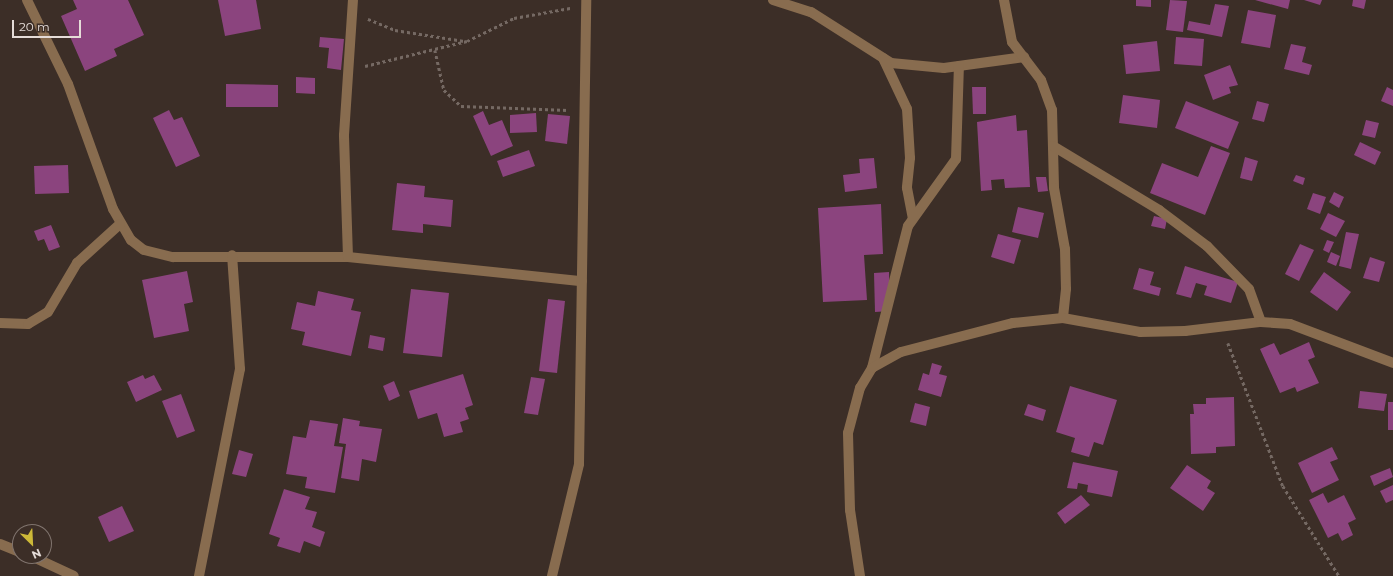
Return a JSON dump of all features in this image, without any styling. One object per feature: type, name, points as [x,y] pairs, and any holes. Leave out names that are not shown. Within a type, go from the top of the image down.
[{"type":"street","points":[[27,0],[65,77],[120,224],[131,240],[144,250],[173,256],[232,255],[348,257],[582,280]]},
{"type":"street","points":[[348,257],[344,135],[353,0]]},
{"type":"street","points":[[773,0],[810,12],[882,56],[915,68],[959,66],[1024,57]]},
{"type":"street","points":[[1004,0],[1012,42],[1041,80],[1052,110],[1054,188],[1065,249],[1066,289],[1063,318]]},
{"type":"street","points":[[552,576],[579,464],[586,110],[586,3]]},
{"type":"street","points":[[882,56],[907,109],[910,158],[908,188],[913,218]]},
{"type":"street","points":[[860,576],[850,510],[848,433],[860,388],[872,368],[904,238],[913,218],[956,159],[959,66]]},
{"type":"street","points":[[1053,146],[1159,210],[1207,246],[1248,289],[1260,322]]},
{"type":"street","points":[[0,323],[28,324],[48,312],[77,263],[120,224]]},
{"type":"street","points":[[199,576],[240,370],[232,255]]},
{"type":"street","points":[[872,368],[928,343],[1013,323],[1063,318],[1140,332],[1260,322],[1290,324],[1393,363]]},
{"type":"street","points":[[0,544],[12,549]]},
{"type":"street","points":[[48,564],[74,576]]},
{"type":"path","points":[[348,70],[467,41],[514,18],[586,3]]},
{"type":"path","points":[[352,11],[395,30],[467,41]]},
{"type":"path","points":[[435,50],[444,90],[461,106],[586,110]]},
{"type":"path","points":[[1222,326],[1283,486],[1339,576]]},
{"type":"building","points":[[73,0],[128,0],[144,35],[114,49],[117,56],[85,71],[61,16],[77,9]]},
{"type":"building","points":[[218,0],[256,0],[261,29],[225,36]]},
{"type":"building","points":[[1136,0],[1151,0],[1151,7],[1136,6]]},
{"type":"building","points":[[1170,0],[1187,1],[1183,32],[1166,30]]},
{"type":"building","points":[[1255,0],[1290,0],[1288,9]]},
{"type":"building","points":[[1304,0],[1322,0],[1320,5]]},
{"type":"building","points":[[1353,0],[1366,0],[1364,9],[1352,6]]},
{"type":"building","points":[[1215,4],[1229,6],[1222,37],[1187,30],[1189,21],[1210,25]]},
{"type":"building","points":[[1248,10],[1276,15],[1270,48],[1241,43]]},
{"type":"building","points":[[320,37],[344,39],[341,70],[327,68],[329,48],[319,47]]},
{"type":"building","points":[[1176,37],[1204,39],[1202,66],[1174,64]]},
{"type":"building","points":[[1157,41],[1160,71],[1126,74],[1123,45]]},
{"type":"building","points":[[1291,44],[1306,47],[1302,62],[1312,65],[1309,75],[1284,69]]},
{"type":"building","points":[[1230,65],[1238,85],[1229,87],[1231,93],[1213,100],[1204,75]]},
{"type":"building","points":[[296,77],[315,78],[315,94],[296,93]]},
{"type":"building","points":[[226,84],[278,85],[278,107],[226,107]]},
{"type":"building","points":[[972,87],[986,87],[986,114],[973,114]]},
{"type":"building","points":[[1387,87],[1393,90],[1393,106],[1381,101]]},
{"type":"building","points":[[1123,95],[1160,100],[1157,128],[1119,123]]},
{"type":"building","points":[[1186,101],[1239,122],[1228,149],[1175,128]]},
{"type":"building","points":[[1257,101],[1269,104],[1264,122],[1252,119]]},
{"type":"building","points":[[169,110],[174,120],[182,117],[200,156],[176,167],[153,118]]},
{"type":"building","points":[[483,111],[489,125],[502,120],[513,146],[491,156],[473,116]]},
{"type":"building","points":[[536,113],[537,132],[510,133],[510,115]]},
{"type":"building","points":[[548,114],[570,116],[567,144],[545,141]]},
{"type":"building","points":[[1016,115],[1017,131],[1027,130],[1030,187],[1005,188],[1004,179],[991,180],[992,190],[981,191],[977,122]]},
{"type":"building","points":[[1366,120],[1379,123],[1375,138],[1362,135]]},
{"type":"building","points":[[1360,142],[1381,152],[1375,165],[1354,155]]},
{"type":"building","points":[[1211,146],[1230,153],[1205,215],[1150,193],[1162,163],[1198,177]]},
{"type":"building","points":[[529,150],[535,166],[503,177],[497,161]]},
{"type":"building","points":[[1245,157],[1258,161],[1252,181],[1240,178]]},
{"type":"building","points":[[874,158],[877,188],[845,192],[843,175],[860,173],[859,159]]},
{"type":"building","points":[[68,165],[69,193],[35,194],[34,166]]},
{"type":"building","points":[[1296,175],[1305,178],[1303,185],[1293,181]]},
{"type":"building","points":[[1036,177],[1046,177],[1048,191],[1038,192]]},
{"type":"building","points":[[397,183],[425,186],[424,197],[453,200],[451,227],[423,224],[423,233],[392,230]]},
{"type":"building","points":[[1334,192],[1344,197],[1339,208],[1329,202]]},
{"type":"building","points":[[1313,193],[1326,197],[1320,214],[1307,209]]},
{"type":"building","points":[[881,204],[883,254],[864,255],[867,300],[823,302],[818,208]]},
{"type":"building","points":[[1018,207],[1044,213],[1038,238],[1012,232]]},
{"type":"building","points":[[1328,213],[1345,221],[1336,237],[1320,229]]},
{"type":"building","points":[[1154,216],[1167,219],[1165,229],[1151,226]]},
{"type":"building","points":[[51,225],[60,247],[49,251],[44,239],[38,241],[34,231]]},
{"type":"building","points":[[1346,232],[1359,234],[1351,269],[1339,266]]},
{"type":"building","points":[[998,234],[1021,240],[1014,264],[991,257]]},
{"type":"building","points":[[1327,240],[1334,242],[1329,253],[1323,250]]},
{"type":"building","points":[[1300,244],[1314,250],[1299,281],[1285,274]]},
{"type":"building","points":[[1331,252],[1340,256],[1336,266],[1327,262]]},
{"type":"building","points":[[1370,257],[1385,262],[1379,282],[1363,278]]},
{"type":"building","points":[[1185,266],[1238,282],[1231,303],[1204,295],[1207,286],[1196,283],[1191,298],[1176,294]]},
{"type":"building","points":[[1139,268],[1154,272],[1150,285],[1161,288],[1159,296],[1133,289]]},
{"type":"building","points":[[187,271],[193,302],[184,304],[189,331],[154,338],[142,280]]},
{"type":"building","points":[[889,272],[890,311],[875,312],[874,273]]},
{"type":"building","points":[[1324,272],[1351,292],[1337,311],[1310,292]]},
{"type":"building","points":[[411,289],[449,293],[442,357],[403,353]]},
{"type":"building","points":[[318,291],[354,299],[351,310],[361,312],[351,356],[302,345],[305,332],[291,329],[297,302],[315,306]]},
{"type":"building","points":[[548,299],[565,301],[557,373],[539,371]]},
{"type":"building","points":[[370,335],[385,338],[383,351],[368,348]]},
{"type":"building","points":[[1309,342],[1315,357],[1308,360],[1319,383],[1297,392],[1295,387],[1280,393],[1260,349],[1274,343],[1280,355]]},
{"type":"building","points":[[932,363],[942,366],[939,374],[947,376],[941,397],[918,390],[923,373],[929,375]]},
{"type":"building","points":[[463,374],[473,405],[465,408],[469,419],[460,422],[463,432],[444,437],[437,413],[418,419],[409,391]]},
{"type":"building","points":[[143,375],[145,379],[154,375],[162,390],[136,402],[127,382]]},
{"type":"building","points":[[531,377],[545,379],[538,415],[524,413]]},
{"type":"building","points":[[394,381],[400,396],[389,401],[383,386]]},
{"type":"building","points":[[1070,386],[1117,400],[1103,445],[1094,442],[1089,457],[1071,452],[1075,438],[1056,432]]},
{"type":"building","points":[[1360,391],[1387,394],[1384,411],[1358,408]]},
{"type":"building","points":[[181,394],[195,431],[177,438],[162,401]]},
{"type":"building","points":[[1234,397],[1235,446],[1216,447],[1216,453],[1191,454],[1190,414],[1194,414],[1193,404],[1206,404],[1206,398]]},
{"type":"building","points":[[1388,402],[1393,402],[1393,430],[1388,430]]},
{"type":"building","points":[[915,403],[930,407],[926,426],[910,422]]},
{"type":"building","points":[[1028,404],[1046,410],[1043,421],[1024,415]]},
{"type":"building","points":[[343,418],[360,421],[359,426],[382,429],[376,462],[362,459],[359,481],[341,478],[346,444],[339,443]]},
{"type":"building","points":[[310,420],[338,424],[334,446],[343,447],[335,493],[305,488],[307,477],[286,474],[293,436],[306,438]]},
{"type":"building","points":[[1332,447],[1338,459],[1330,462],[1339,480],[1312,493],[1298,463]]},
{"type":"building","points":[[239,450],[253,454],[246,477],[232,474]]},
{"type":"building","points":[[1073,462],[1118,471],[1112,497],[1087,492],[1088,485],[1078,483],[1077,489],[1067,488]]},
{"type":"building","points":[[1187,465],[1211,481],[1207,488],[1215,493],[1203,511],[1170,488]]},
{"type":"building","points":[[1390,468],[1393,477],[1374,486],[1370,476]]},
{"type":"building","points":[[1393,485],[1393,500],[1386,503],[1380,491]]},
{"type":"building","points":[[284,489],[310,497],[305,509],[317,512],[312,527],[325,532],[320,547],[304,541],[300,553],[277,546],[280,538],[269,534]]},
{"type":"building","points":[[1323,493],[1328,503],[1344,495],[1356,519],[1348,523],[1353,535],[1342,541],[1338,533],[1328,538],[1309,500]]},
{"type":"building","points":[[1081,495],[1090,505],[1065,524],[1057,513]]},
{"type":"building","points":[[122,506],[134,531],[109,542],[98,517]]}]
